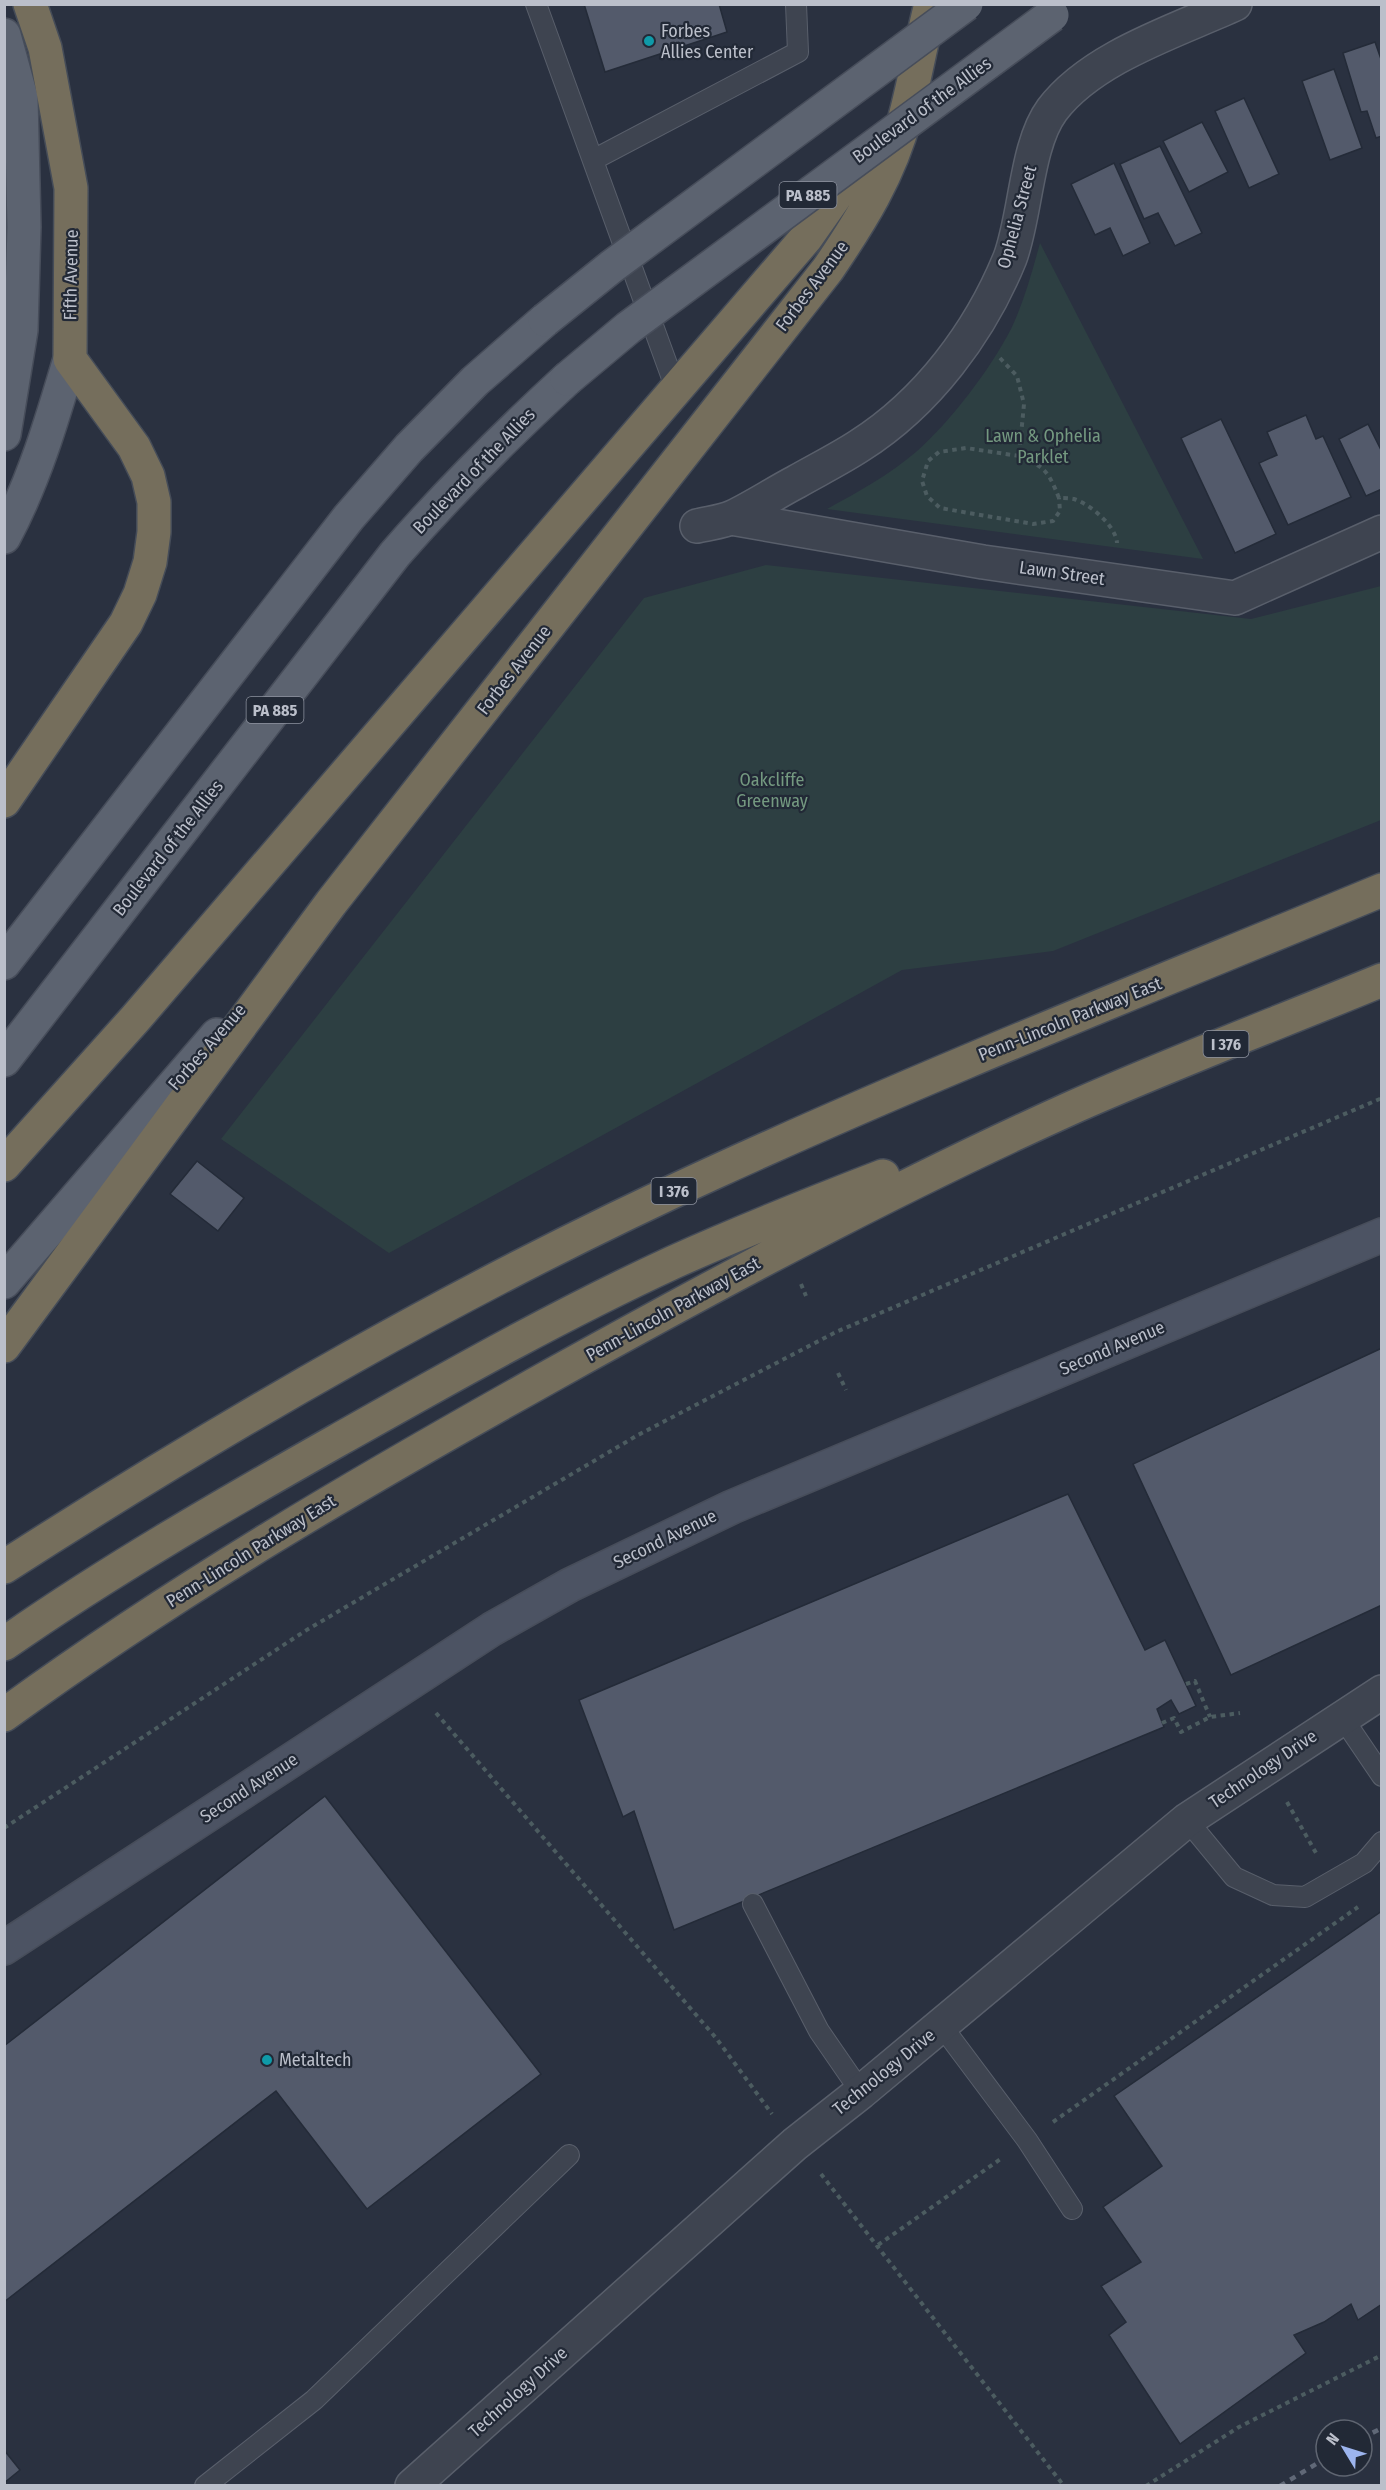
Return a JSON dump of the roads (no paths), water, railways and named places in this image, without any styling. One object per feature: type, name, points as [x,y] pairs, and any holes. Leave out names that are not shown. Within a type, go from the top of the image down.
[{"type":"highway","name":"Fifth Avenue","points":[[30,4],[45,48],[71,188],[70,359]]},
{"type":"highway","name":"Forbes Avenue","points":[[331,903],[834,261],[876,193],[893,155],[905,118],[931,4]]},
{"type":"highway","points":[[4,1165],[135,1019],[806,238],[842,190],[872,144],[916,64]]},
{"type":"highway","points":[[4,801],[116,638],[140,594],[150,562],[154,532],[154,502],[148,476],[134,447],[70,359]]},
{"type":"highway","name":"Penn-Lincoln Parkway East","points":[[4,1567],[244,1419],[382,1340],[532,1261],[710,1174],[900,1089],[1382,890]]},
{"type":"highway","points":[[4,1346],[331,903]]},
{"type":"highway","name":"Penn-Lincoln Parkway East","points":[[4,1715],[170,1600],[304,1516],[442,1436],[858,1209],[1071,1108],[1382,980]]},
{"type":"highway","points":[[4,1644],[142,1556],[277,1475],[435,1386],[663,1268],[800,1208],[929,1158],[1071,1108]]},
{"type":"main road","points":[[4,963],[349,517],[409,448],[475,381],[544,320],[621,260],[966,4]]},
{"type":"main road","name":"Boulevard of the Allies","points":[[4,1060],[395,554],[449,493],[507,434],[567,379],[628,328],[1059,10]]},
{"type":"main road","points":[[4,35],[21,98],[14,227],[21,330],[4,434]]},
{"type":"main road","name":"Fifth Avenue","points":[[4,537],[41,455],[70,359]]},
{"type":"main road","name":"Forbes Avenue","points":[[4,1282],[331,903]]},
{"type":"main road","name":"Second Avenue","points":[[4,1948],[492,1629],[570,1585],[732,1507],[1382,1235]]},
{"type":"street","name":"Ophelia Street","points":[[731,518],[860,446],[936,381],[966,340],[990,301],[1010,256],[1024,209],[1037,140],[1051,112],[1074,86],[1121,56],[1235,4]]},
{"type":"street","points":[[698,526],[731,518]]},
{"type":"street","name":"Lawn Street","points":[[731,518],[983,562],[1234,598],[1382,532]]},
{"type":"street","name":"Technology Drive","points":[[412,2486],[795,2144],[861,2092],[1187,1820],[1382,1692]]},
{"type":"lane","points":[[536,4],[676,389]]},
{"type":"lane","points":[[592,160],[798,52],[796,4]]},
{"type":"lane","points":[[1342,1717],[1382,1776]]},
{"type":"lane","points":[[1187,1820],[1234,1877],[1273,1895],[1305,1897],[1364,1863],[1382,1842]]},
{"type":"lane","points":[[753,1904],[819,2031],[861,2092]]},
{"type":"lane","points":[[941,2025],[1027,2140],[1072,2208]]},
{"type":"lane","points":[[205,2486],[314,2400],[568,2155]]},
{"type":"railway","points":[[1374,2432],[1382,2428]]},
{"type":"railway","points":[[1280,2486],[1314,2465]]},
{"type":"place","name":"Forbes Allies Center","points":[[649,41]]},
{"type":"place","name":"Metaltech","points":[[267,2060]]},
{"type":"park label","name":"Lawn & Ophelia Parklet","points":[[1043,446]]},
{"type":"park label","name":"Oakcliffe Greenway","points":[[772,790]]}]
